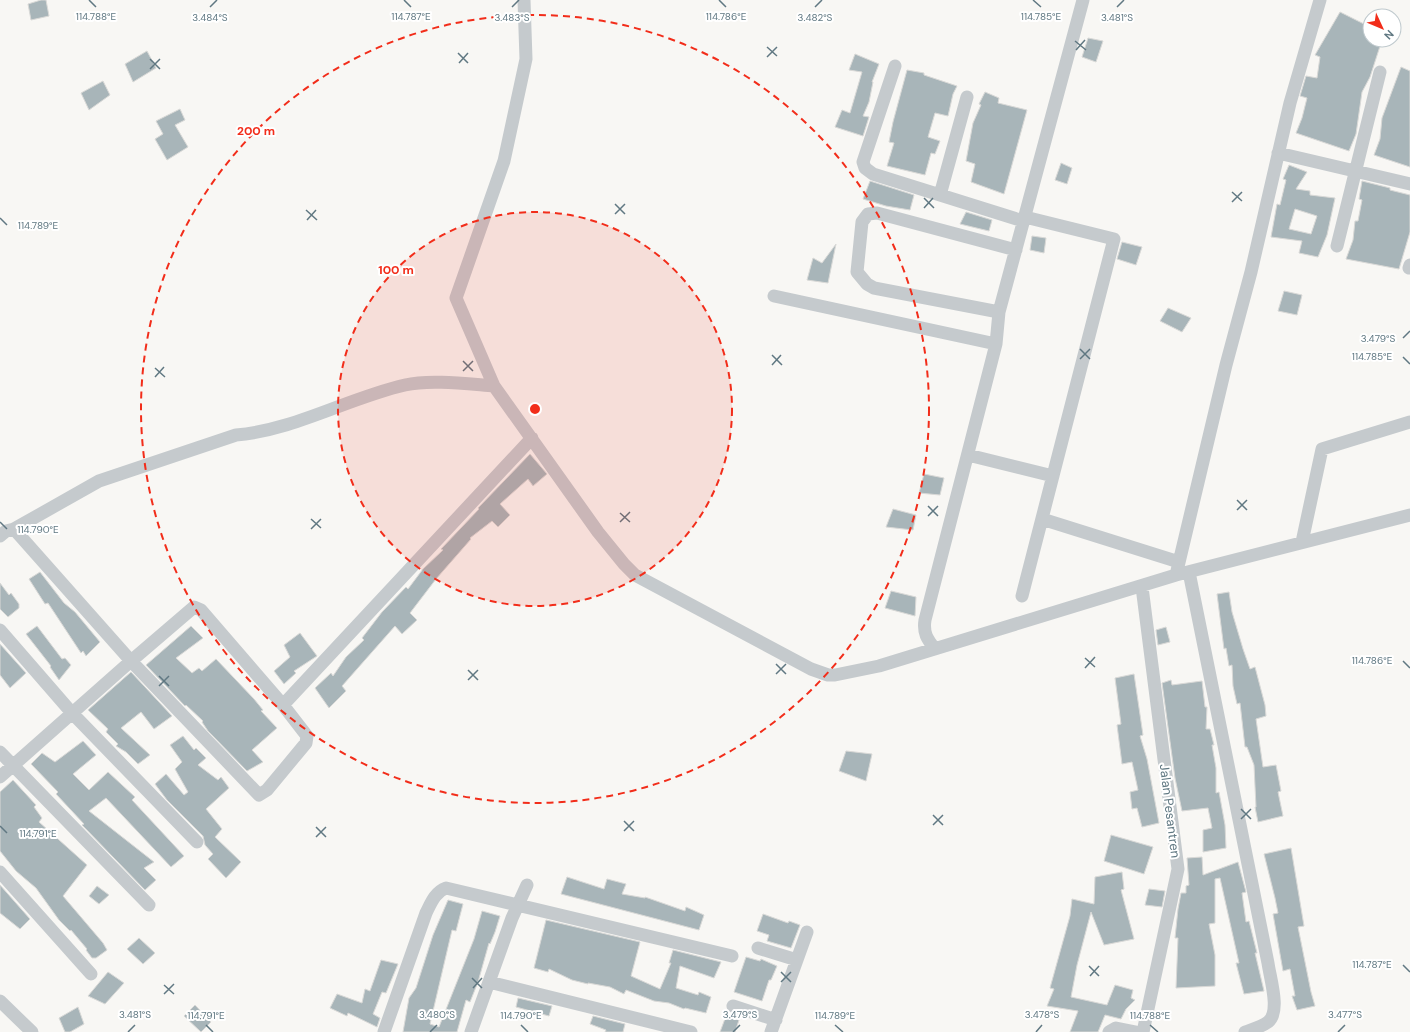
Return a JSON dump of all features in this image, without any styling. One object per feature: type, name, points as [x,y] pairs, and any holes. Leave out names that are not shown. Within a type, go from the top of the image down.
[{"type":"street","points":[[524,0],[526,59],[504,161],[456,298],[494,386],[598,532],[635,575],[798,663],[828,675],[836,675],[880,666],[1142,587],[1183,573],[1410,515]]},
{"type":"street","points":[[935,649],[926,636],[924,629],[925,620],[996,344],[1000,312],[1083,0]]},
{"type":"street","points":[[1245,1032],[1269,1021],[1274,1014],[1275,1007],[1268,963],[1183,573],[1179,562],[1226,365],[1252,272],[1290,103],[1320,0]]},
{"type":"street","points":[[894,66],[863,162],[868,170],[873,174],[1024,219],[1114,239],[1022,596]]},
{"type":"street","points":[[1338,246],[1380,72]]},
{"type":"street","points":[[940,195],[967,97]]},
{"type":"street","points":[[1278,153],[1410,184]]},
{"type":"street","points":[[1000,312],[874,288],[867,284],[857,272],[862,222],[868,214],[877,213],[1016,250]]},
{"type":"street","points":[[774,296],[996,344]]},
{"type":"street","points":[[0,536],[6,531],[14,529],[99,481],[236,435],[250,434],[324,413],[374,394],[407,384],[448,382],[494,386]]},
{"type":"street","points":[[1302,542],[1322,449],[1410,422]]},
{"type":"street","points":[[283,705],[532,438]]},
{"type":"street","points":[[968,455],[1053,476]]},
{"type":"street","points":[[1042,519],[1179,562]]},
{"type":"street","points":[[0,777],[131,661],[194,607],[201,610],[283,705],[307,736],[306,743],[267,790],[259,795],[131,661],[14,529]]},
{"type":"street","name":"Jalan Pesantren","points":[[1142,587],[1178,869],[1143,1032]]},
{"type":"street","points":[[0,630],[72,713],[197,842]]},
{"type":"street","points":[[0,752],[149,905]]},
{"type":"street","points":[[0,872],[91,974]]},
{"type":"street","points":[[471,1032],[518,904],[527,885]]},
{"type":"street","points":[[384,1032],[426,913],[434,896],[446,888],[732,956]]},
{"type":"street","points":[[771,1032],[807,932]]},
{"type":"street","points":[[758,948],[797,960]]},
{"type":"street","points":[[489,982],[691,1032]]},
{"type":"street","points":[[0,1002],[32,1032]]},
{"type":"street","points":[[733,1006],[776,1020]]},
{"type":"street","points":[[1109,1032],[1116,1028],[1136,1032]]},
{"type":"building","points":[[46,0],[49,16],[31,20],[28,4]]},
{"type":"building","points":[[1340,12],[1362,23],[1362,48],[1379,48],[1370,77],[1362,92],[1356,134],[1349,151],[1296,133],[1302,118],[1307,98],[1300,96],[1306,76],[1317,78],[1320,57],[1315,55]]},
{"type":"building","points":[[1088,38],[1103,41],[1096,62],[1082,57]]},
{"type":"building","points":[[147,51],[156,68],[133,82],[125,64]]},
{"type":"building","points":[[855,54],[879,64],[872,82],[869,102],[863,116],[869,117],[863,136],[835,127],[842,110],[850,113],[862,72],[849,70]]},
{"type":"building","points":[[1401,67],[1410,71],[1410,167],[1374,155],[1380,139],[1382,118]]},
{"type":"building","points":[[907,70],[924,73],[924,75],[957,86],[953,94],[948,116],[935,113],[928,137],[940,141],[935,154],[931,153],[925,175],[887,166],[894,143],[889,142],[893,122]]},
{"type":"building","points":[[103,81],[110,95],[89,110],[81,93]]},
{"type":"building","points":[[985,92],[999,98],[998,103],[1027,110],[1004,194],[971,182],[975,164],[966,161],[973,123],[981,105],[979,104]]},
{"type":"building","points":[[180,109],[185,120],[175,125],[188,147],[167,160],[155,139],[163,134],[156,121]]},
{"type":"building","points":[[1061,163],[1072,168],[1067,184],[1055,180]]},
{"type":"building","points":[[1289,165],[1307,172],[1296,189],[1310,191],[1310,195],[1335,198],[1327,235],[1318,257],[1299,253],[1302,241],[1271,237],[1277,204],[1280,205],[1286,180],[1283,179]],"holes":[[[1295,209],[1317,216],[1311,234],[1289,229]]]},
{"type":"building","points":[[870,181],[914,195],[910,210],[886,206],[863,199]]},
{"type":"building","points":[[1362,181],[1410,195],[1410,232],[1399,269],[1346,259],[1353,240],[1355,221],[1358,221],[1362,200],[1359,199]]},
{"type":"building","points":[[966,212],[992,220],[989,231],[960,224]]},
{"type":"building","points":[[1032,236],[1046,238],[1044,253],[1030,250]]},
{"type":"building","points":[[1122,242],[1142,247],[1136,265],[1117,259]]},
{"type":"building","points":[[836,244],[828,283],[807,280],[813,258],[822,263]]},
{"type":"building","points":[[1284,291],[1302,295],[1297,315],[1278,311]]},
{"type":"building","points":[[1168,308],[1191,318],[1182,332],[1160,321]]},
{"type":"building","points":[[530,454],[547,474],[533,486],[528,479],[500,504],[510,515],[498,527],[492,521],[470,538],[471,539],[436,579],[410,613],[417,620],[402,634],[395,626],[342,686],[346,691],[329,708],[315,688],[331,673],[333,676],[346,657],[364,640],[362,638],[382,612],[406,587],[408,589],[423,569],[443,550],[441,549],[479,509],[478,508]]},
{"type":"building","points":[[924,474],[944,478],[940,495],[919,493]]},
{"type":"building","points":[[893,509],[916,515],[913,530],[886,527]]},
{"type":"building","points":[[40,572],[64,603],[75,612],[100,642],[86,656],[83,651],[81,653],[48,603],[45,604],[29,579]]},
{"type":"building","points":[[0,583],[9,595],[11,593],[19,604],[19,608],[8,617],[0,609]]},
{"type":"building","points":[[891,591],[916,597],[915,616],[885,608]]},
{"type":"building","points":[[1229,592],[1232,612],[1243,649],[1250,669],[1255,667],[1265,705],[1266,716],[1256,719],[1263,767],[1276,765],[1281,791],[1278,792],[1283,816],[1258,822],[1255,807],[1254,765],[1247,747],[1245,747],[1240,703],[1237,704],[1233,686],[1232,665],[1229,666],[1226,648],[1224,649],[1217,594]]},
{"type":"building","points":[[37,626],[62,659],[65,658],[71,665],[59,680],[50,667],[51,666],[26,634]]},
{"type":"building","points":[[191,626],[203,638],[176,658],[192,673],[199,668],[202,671],[216,659],[254,699],[263,710],[261,711],[277,728],[252,750],[263,762],[247,771],[208,731],[202,722],[203,721],[186,705],[185,706],[146,665]]},
{"type":"building","points":[[1166,627],[1170,642],[1158,645],[1156,630]]},
{"type":"building","points":[[300,633],[317,656],[294,671],[296,673],[284,684],[274,671],[290,657],[284,645]]},
{"type":"building","points":[[0,644],[26,673],[10,688],[0,675]]},
{"type":"building","points":[[131,672],[172,716],[154,729],[141,712],[121,728],[150,755],[138,764],[126,752],[116,746],[118,744],[106,732],[108,729],[88,710]]},
{"type":"building","points":[[1134,674],[1143,735],[1140,736],[1147,759],[1159,823],[1142,827],[1137,808],[1132,809],[1130,792],[1138,790],[1132,762],[1122,764],[1117,725],[1121,724],[1115,678]]},
{"type":"building","points":[[1171,680],[1172,685],[1202,681],[1205,707],[1207,707],[1206,729],[1210,729],[1214,745],[1212,745],[1216,768],[1216,793],[1219,792],[1225,825],[1226,848],[1203,852],[1203,830],[1212,828],[1208,808],[1182,811],[1175,778],[1162,683]]},
{"type":"building","points":[[183,736],[194,750],[196,748],[206,758],[198,765],[218,780],[221,777],[229,788],[206,809],[222,829],[215,837],[241,862],[226,878],[208,859],[213,854],[205,845],[203,836],[167,800],[155,784],[166,774],[184,795],[188,792],[175,769],[182,762],[170,745]]},
{"type":"building","points":[[83,741],[96,755],[73,774],[89,790],[108,772],[135,797],[132,800],[184,856],[171,867],[106,798],[89,811],[154,862],[144,868],[156,880],[145,890],[82,825],[84,824],[56,794],[58,792],[31,764],[42,753],[55,762]]},
{"type":"building","points":[[846,751],[872,754],[866,781],[839,771]]},
{"type":"building","points":[[13,780],[36,805],[34,807],[42,818],[39,822],[87,865],[63,896],[103,943],[107,950],[96,958],[92,958],[86,950],[87,949],[71,930],[70,931],[59,920],[36,888],[16,871],[0,851],[0,792]]},
{"type":"building","points":[[1111,835],[1153,847],[1144,874],[1104,861]]},
{"type":"building","points":[[1291,848],[1304,926],[1298,927],[1315,1006],[1297,1010],[1292,996],[1295,996],[1290,969],[1283,971],[1273,914],[1278,913],[1264,854]]},
{"type":"building","points":[[1202,857],[1203,875],[1238,862],[1246,892],[1242,893],[1246,922],[1249,921],[1264,991],[1244,994],[1236,963],[1239,963],[1220,878],[1215,879],[1215,923],[1209,924],[1215,955],[1215,986],[1176,988],[1178,938],[1175,938],[1181,893],[1186,893],[1186,886],[1189,885],[1187,858]]},
{"type":"building","points":[[1122,872],[1124,889],[1121,890],[1134,939],[1104,945],[1091,912],[1077,965],[1071,997],[1107,1005],[1115,985],[1133,990],[1131,998],[1135,1000],[1126,1009],[1121,1019],[1105,1015],[1098,1032],[1070,1032],[1078,1011],[1047,1006],[1054,989],[1050,988],[1070,916],[1072,899],[1094,904],[1095,877]]},
{"type":"building","points":[[567,877],[604,889],[607,879],[626,884],[622,894],[645,897],[685,911],[686,907],[704,915],[699,930],[561,894]]},
{"type":"building","points":[[0,885],[30,919],[20,929],[0,913]]},
{"type":"building","points":[[97,886],[109,895],[99,904],[89,896]]},
{"type":"building","points":[[1149,889],[1165,891],[1162,907],[1145,905]]},
{"type":"building","points":[[448,900],[463,904],[456,931],[452,930],[430,1024],[439,1027],[474,939],[482,911],[500,916],[490,944],[489,943],[478,982],[470,1002],[466,1000],[457,1032],[403,1032],[409,998],[416,988],[433,935]]},
{"type":"building","points":[[763,914],[788,923],[789,921],[800,925],[791,948],[767,941],[769,935],[757,931]]},
{"type":"building","points":[[546,920],[640,942],[631,976],[660,989],[671,963],[669,963],[673,950],[721,962],[714,978],[680,966],[676,988],[698,995],[699,992],[711,997],[706,1013],[684,1009],[669,1003],[654,1001],[626,990],[624,994],[610,987],[572,980],[549,969],[548,972],[534,968]]},
{"type":"building","points":[[139,938],[155,953],[143,964],[127,949]]},
{"type":"building","points":[[746,957],[760,961],[761,959],[777,966],[771,980],[769,980],[762,1001],[734,992]]},
{"type":"building","points":[[381,960],[398,964],[386,993],[382,992],[373,1014],[380,1018],[377,1027],[348,1013],[347,1016],[330,1008],[337,994],[362,1003],[365,989],[370,991]]},
{"type":"building","points":[[108,972],[124,983],[105,1004],[88,996]]},
{"type":"building","points":[[518,998],[552,1006],[549,1016],[516,1007]]},
{"type":"building","points":[[195,1005],[211,1022],[201,1032],[184,1016]]},
{"type":"building","points":[[78,1007],[84,1024],[70,1032],[65,1032],[59,1018]]},
{"type":"building","points":[[593,1016],[625,1024],[623,1032],[605,1032],[606,1030],[590,1024]]},
{"type":"building","points":[[726,1016],[739,1020],[735,1032],[720,1032]]}]
